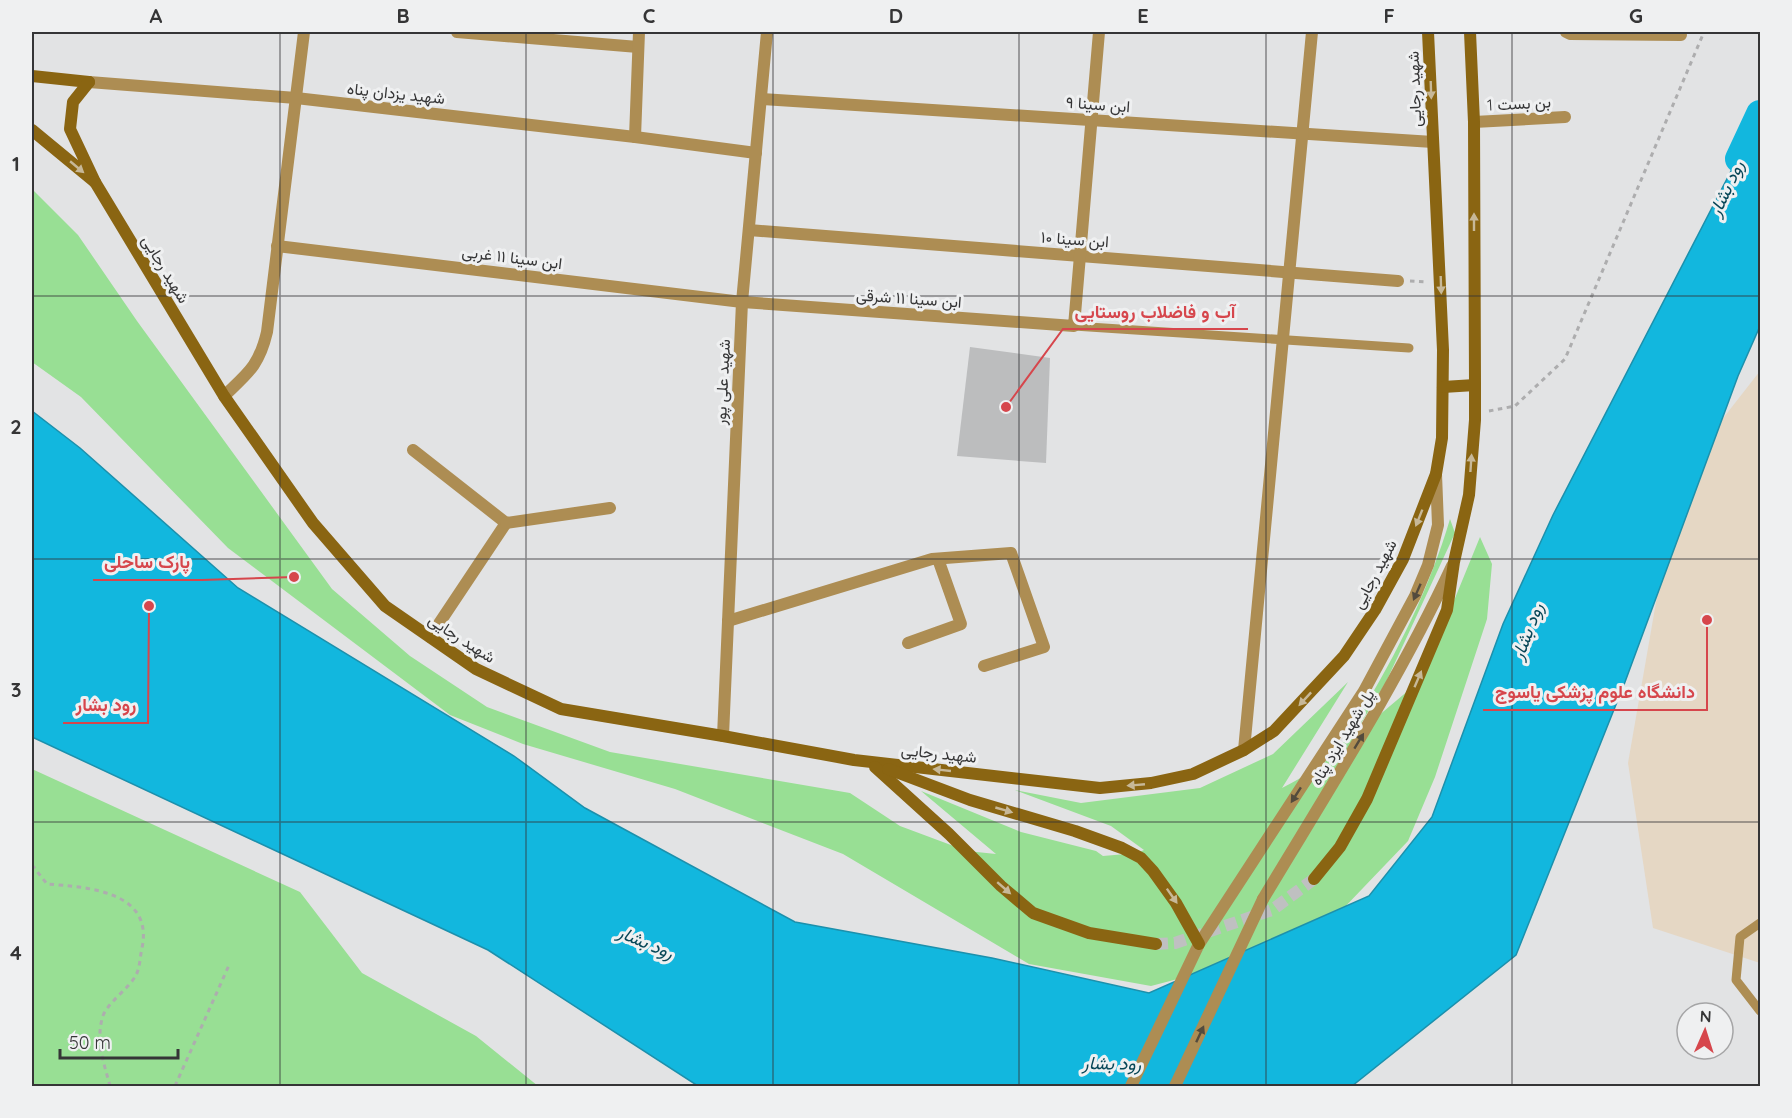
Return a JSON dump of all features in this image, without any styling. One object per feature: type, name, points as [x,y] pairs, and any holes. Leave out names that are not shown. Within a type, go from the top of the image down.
[{"type":"main road","name":"شهید رجایی","points":[[95,182],[224,396],[313,523],[385,606],[476,669],[561,709],[870,762],[1100,788],[1151,783],[1193,774],[1244,750],[1274,731],[1344,656],[1376,610],[1403,559],[1436,474],[1442,438],[1443,387],[1441,283],[1428,32]]},
{"type":"main road","points":[[1443,387],[1475,386],[1474,122],[1470,32]]},
{"type":"main road","name":"شهید یزدان پناه","points":[[32,76],[89,82]]},
{"type":"main road","points":[[89,82],[73,102],[70,129],[95,182]]},
{"type":"main road","points":[[32,130],[95,182]]},
{"type":"main road","name":"پل شهید ایزد پناه","points":[[1454,562],[1469,495],[1475,386]]},
{"type":"main road","points":[[1314,879],[1340,847],[1376,778],[1447,610],[1454,562]]},
{"type":"main road","points":[[870,762],[970,800],[1075,831],[1141,858],[1154,871],[1176,903],[1197,950]]},
{"type":"main road","points":[[870,762],[949,834],[1001,886],[1033,913],[1089,933],[1156,944]]},
{"type":"street","points":[[224,396],[254,367],[262,353],[267,332],[304,32]]},
{"type":"street","points":[[457,32],[638,46]]},
{"type":"street","points":[[635,137],[639,32]]},
{"type":"street","name":"شهید علی پور","points":[[723,736],[742,302],[767,32]]},
{"type":"street","points":[[1074,326],[1099,32]]},
{"type":"street","points":[[1244,750],[1311,32]]},
{"type":"street","points":[[1566,32],[1570,34],[1681,35]]},
{"type":"street","name":"شهید یزدان پناه","points":[[89,82],[296,98],[756,153]]},
{"type":"street","name":"ابن سینا ۹","points":[[761,99],[1433,142]]},
{"type":"street","name":"بن بست 1","points":[[1474,122],[1565,117]]},
{"type":"street","name":"ابن سینا ۱۰","points":[[749,230],[1398,280]]},
{"type":"street","name":"ابن سینا ۱۱ غربی","points":[[277,246],[742,302]]},
{"type":"street","name":"ابن سینا ۱۱ شرقی","points":[[742,302],[1074,326]]},
{"type":"street","points":[[413,450],[507,522],[610,508]]},
{"type":"street","name":"پل شهید ایزد پناه","points":[[1131,1086],[1197,950],[1364,692],[1415,596],[1428,565],[1438,525],[1436,474]]},
{"type":"street","points":[[430,637],[507,522]]},
{"type":"street","points":[[728,621],[938,558],[1011,553],[1044,647],[984,666]]},
{"type":"street","points":[[908,643],[961,624],[938,558]]},
{"type":"street","name":"پل شهید ایزد پناه","points":[[1176,1086],[1263,899],[1380,706],[1431,612],[1454,562]]},
{"type":"lane","points":[[1074,326],[1409,348]]},
{"type":"lane","points":[[1761,923],[1740,937],[1736,980],[1761,1011]]},
{"type":"path","points":[[1475,386],[1490,412],[1515,406],[1565,359],[1704,32]]},
{"type":"path","points":[[1398,280],[1441,283]]},
{"type":"path","points":[[32,865],[47,884],[87,887],[123,898],[141,918],[143,942],[136,975],[102,1016],[99,1045],[110,1086]]},
{"type":"path","points":[[175,1086],[230,963]]},
{"type":"shaded area","points":[[1760,371],[1760,963],[1653,928],[1628,763],[1678,476]]},
{"type":"green space","points":[[32,189],[78,235],[137,321],[332,589],[410,656],[487,707],[610,752],[850,793],[900,826],[967,851],[996,854],[921,791],[1021,832],[1096,851],[1103,856],[1137,853],[1144,850],[1111,826],[1015,790],[1081,803],[1200,788],[1273,754],[1348,682],[1282,788],[1303,777],[1335,753],[1342,744],[1387,668],[1433,570],[1450,519],[1455,533],[1386,682],[1352,738],[1422,679],[1480,537],[1492,564],[1487,619],[1435,777],[1408,841],[1318,935],[1151,986],[1029,964],[843,854],[675,789],[523,744],[450,715],[228,548],[81,397],[32,362]]},
{"type":"green space","points":[[32,769],[300,892],[362,973],[476,1036],[538,1086],[32,1086]]},
{"type":"water","name":"رود بشار","points":[[1760,115],[1760,326],[1738,376],[1625,682],[1516,955],[1352,1086],[698,1086],[488,950],[32,737],[32,411],[80,448],[238,588],[514,756],[585,808],[795,922],[992,958],[1149,993],[1369,896],[1432,817],[1503,624],[1553,515]]},
{"type":"building","points":[[970,347],[1050,358],[1046,463],[957,456]]},
{"type":"waterway","name":"رود بشار","points":[[1739,159],[1760,114]]},
{"type":"tunnel","points":[[1156,944],[1175,943],[1272,910],[1314,879]]},
{"type":"place","name":"آب و فاضلاب روستایی","points":[[1006,407]]},
{"type":"place","name":"پارک ساحلی","points":[[294,577]]},
{"type":"place","name":"رود بشار","points":[[149,606]]},
{"type":"place","name":"دانشگاه علوم پزشکی یاسوج","points":[[1707,620]]}]
